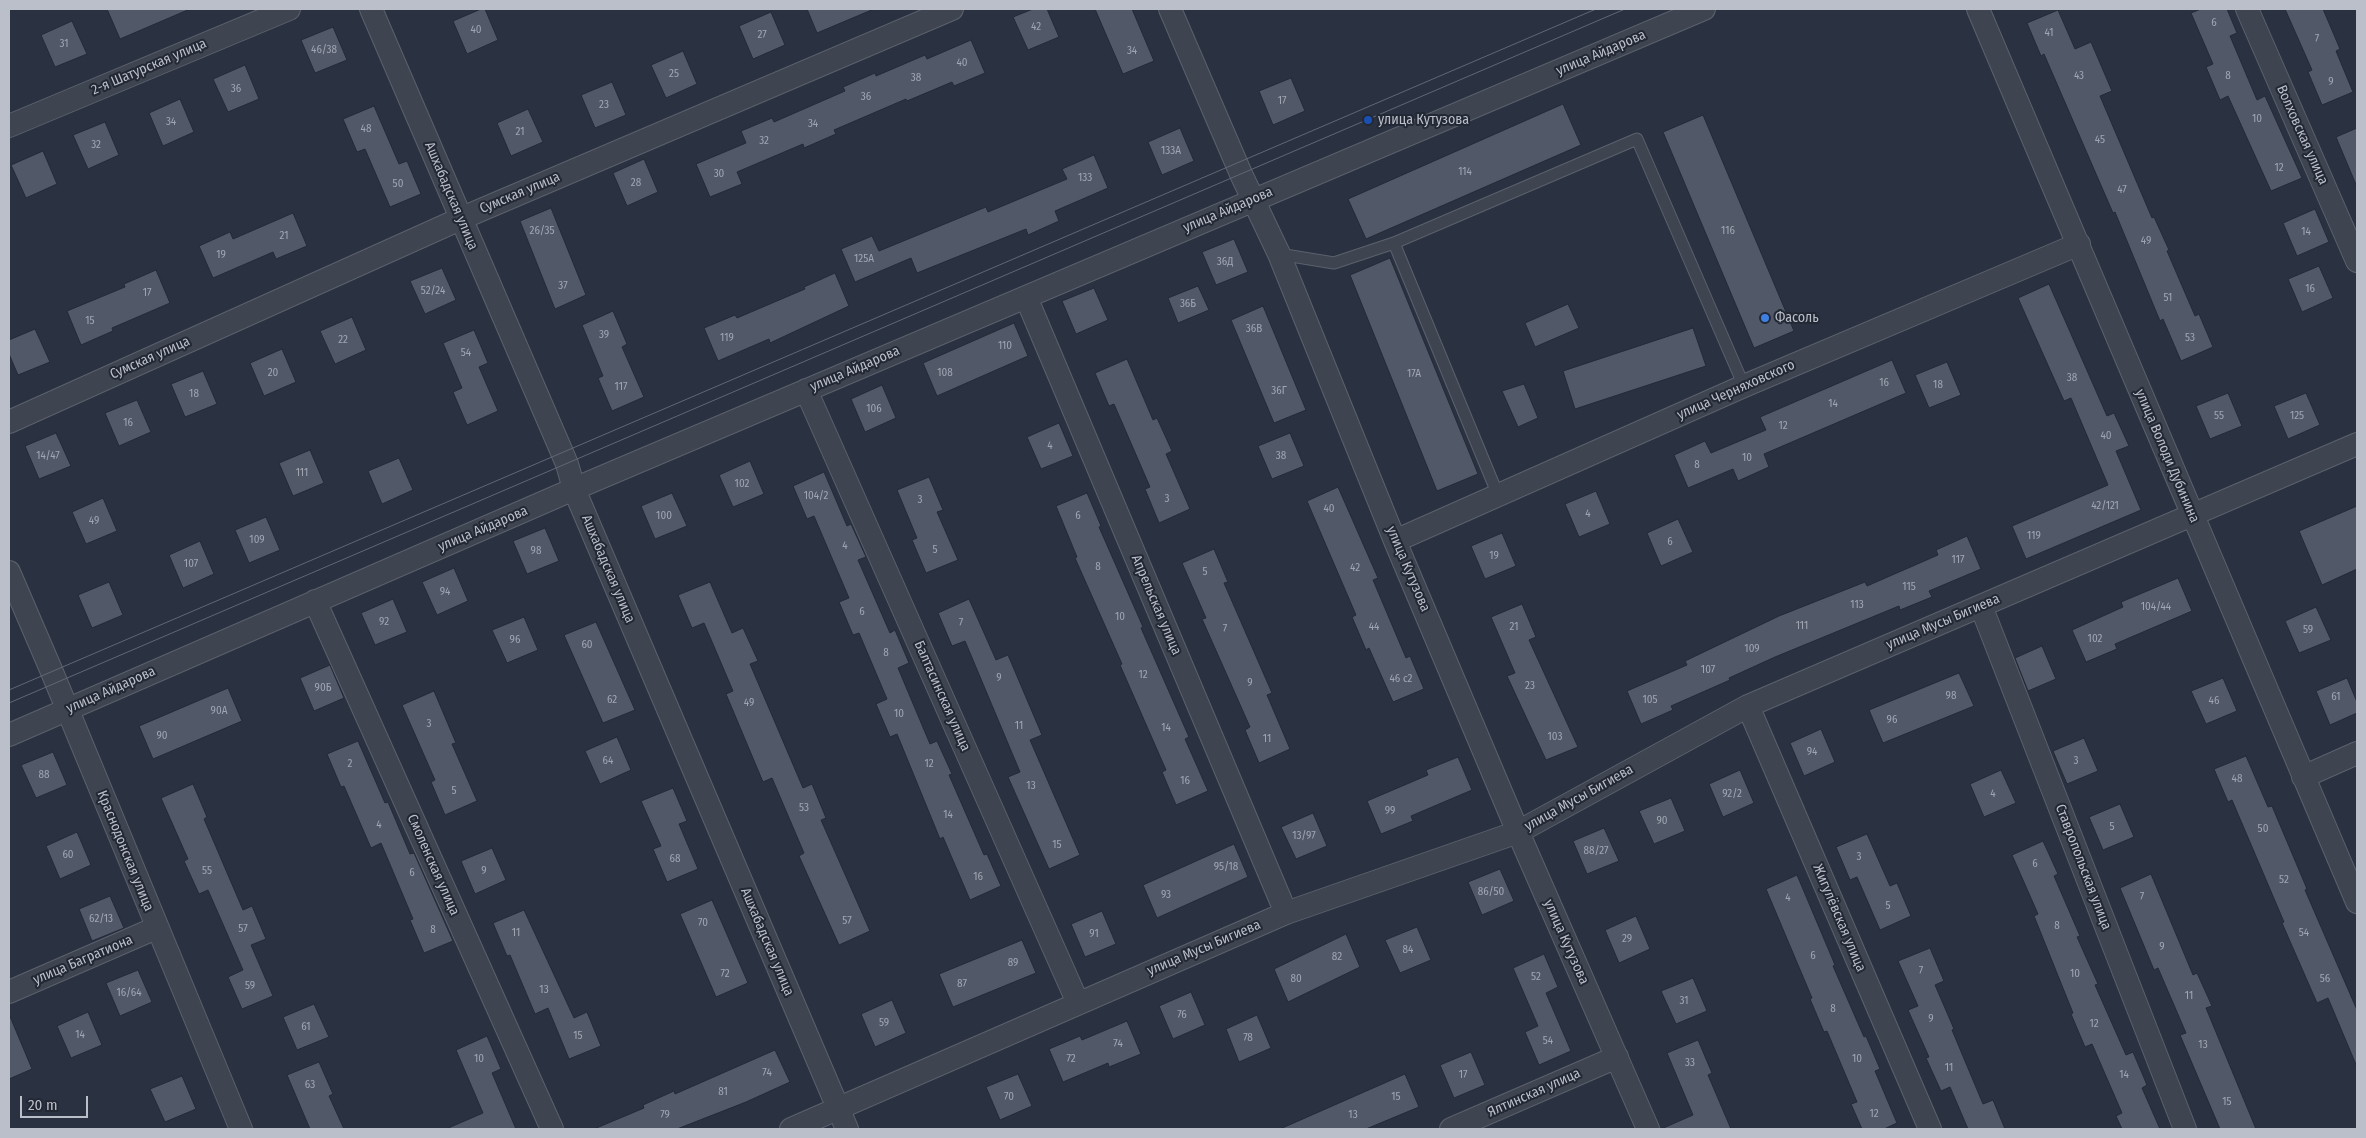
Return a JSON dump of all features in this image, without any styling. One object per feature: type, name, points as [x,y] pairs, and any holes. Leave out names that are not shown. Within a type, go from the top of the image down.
[{"type":"street","name":"2-я Шатурская улица","points":[[9,126],[290,9]]},
{"type":"street","name":"Ашхабадская улица","points":[[371,9],[567,464],[574,489],[848,1129]]},
{"type":"street","name":"Сумская улица","points":[[9,422],[460,218],[952,9]]},
{"type":"street","name":"улица Кутузова","points":[[1170,9],[1279,254],[1518,832],[1648,1129]]},
{"type":"street","name":"улица Володи Дубинина","points":[[1978,9],[2357,902]]},
{"type":"street","name":"Волховская улица","points":[[2247,9],[2357,261]]},
{"type":"street","name":"улица Айдарова","points":[[9,735],[574,489],[1026,298],[1691,11]]},
{"type":"street","name":"улица Черняховского","points":[[1396,540],[1744,386],[2079,244]]},
{"type":"street","name":"Апрельская улица","points":[[1026,298],[1286,913]]},
{"type":"street","name":"Балтасинская улица","points":[[806,390],[1078,1003]]},
{"type":"street","name":"улица Мусы Бигиева","points":[[792,1129],[1286,913],[1518,832],[1748,706],[2357,444]]},
{"type":"street","name":"Краснодонская улица","points":[[9,572],[241,1129]]},
{"type":"street","name":"Смоленская улица","points":[[315,601],[552,1129]]},
{"type":"street","name":"Ставропольская улица","points":[[1981,606],[2185,1129]]},
{"type":"street","name":"Жигулёвская улица","points":[[1748,706],[1930,1129]]},
{"type":"street","points":[[2303,777],[2357,752]]},
{"type":"street","name":"улица Багратиона","points":[[9,992],[156,928]]},
{"type":"street","name":"Ялтинская улица","points":[[1450,1129],[1617,1057]]},
{"type":"lane","points":[[1279,254],[1334,263],[1394,243],[1637,139],[1744,386]]},
{"type":"lane","points":[[1394,243],[1498,495]]},
{"type":"building","points":[[107,9],[190,9],[120,39]]},
{"type":"building","points":[[485,9],[498,40],[467,54],[453,21]]},
{"type":"building","points":[[807,9],[874,9],[817,33]]},
{"type":"building","points":[[1033,9],[1047,9],[1059,37],[1028,50],[1013,17]]},
{"type":"building","points":[[1095,9],[1132,9],[1154,61],[1123,74]]},
{"type":"building","points":[[2201,9],[2227,9],[2237,33],[2230,36],[2257,100],[2265,96],[2302,178],[2271,191],[2228,96],[2220,100],[2206,67],[2213,64],[2191,13]]},
{"type":"building","points":[[2285,9],[2323,9],[2340,49],[2336,51],[2353,92],[2322,105],[2308,72],[2312,70]]},
{"type":"building","points":[[2058,10],[2075,49],[2091,42],[2112,91],[2100,96],[2152,218],[2154,217],[2169,250],[2167,251],[2195,316],[2199,314],[2213,347],[2181,361],[2163,319],[2160,321],[2115,212],[2113,213],[2044,54],[2041,56],[2027,23]]},
{"type":"building","points":[[771,12],[785,45],[753,59],[739,26]]},
{"type":"building","points":[[72,21],[87,54],[55,67],[41,35]]},
{"type":"building","points":[[333,27],[347,60],[315,73],[301,40]]},
{"type":"building","points":[[971,40],[985,73],[954,86],[952,82],[907,101],[906,99],[834,130],[836,134],[804,148],[803,144],[737,172],[742,184],[710,197],[696,164],[746,143],[741,131],[772,118],[774,122],[845,91],[843,87],[875,73],[876,76],[925,55],[927,59]]},
{"type":"building","points":[[683,51],[697,84],[666,98],[651,65]]},
{"type":"building","points":[[245,65],[259,99],[228,112],[213,79]]},
{"type":"building","points":[[1291,78],[1305,111],[1273,125],[1259,91]]},
{"type":"building","points":[[612,82],[626,115],[595,128],[581,95]]},
{"type":"building","points":[[180,99],[194,132],[163,146],[149,113]]},
{"type":"building","points":[[1563,104],[1581,145],[1366,239],[1348,199]]},
{"type":"building","points":[[374,106],[399,164],[407,161],[421,194],[390,207],[365,149],[357,152],[343,119]]},
{"type":"building","points":[[528,109],[543,142],[511,156],[497,123]]},
{"type":"building","points":[[1703,115],[1794,331],[1754,348],[1663,132]]},
{"type":"building","points":[[105,122],[119,155],[88,169],[73,135]]},
{"type":"building","points":[[1180,128],[1194,161],[1162,175],[1148,142]]},
{"type":"building","points":[[2357,128],[2357,187],[2336,137]]},
{"type":"building","points":[[43,151],[57,184],[26,198],[11,165]]},
{"type":"building","points":[[1094,155],[1108,188],[1055,211],[1059,221],[1028,235],[1026,229],[917,273],[911,258],[855,282],[841,249],[872,236],[879,251],[986,207],[988,212],[1067,179],[1062,169]]},
{"type":"building","points":[[644,159],[658,192],[627,206],[613,173]]},
{"type":"building","points":[[551,208],[586,295],[555,309],[520,221]]},
{"type":"building","points":[[2315,209],[2329,242],[2297,256],[2283,223]]},
{"type":"building","points":[[293,213],[307,246],[276,259],[273,252],[213,278],[199,246],[230,232],[233,239]]},
{"type":"building","points":[[1234,239],[1248,272],[1216,285],[1202,252]]},
{"type":"building","points":[[1390,258],[1478,474],[1437,491],[1350,275]]},
{"type":"building","points":[[2319,266],[2333,298],[2302,312],[2288,279]]},
{"type":"building","points":[[442,268],[456,300],[425,314],[410,281]]},
{"type":"building","points":[[156,270],[170,303],[112,328],[113,331],[81,345],[67,311],[125,287],[124,284]]},
{"type":"building","points":[[835,273],[849,306],[770,343],[769,339],[718,361],[704,328],[735,315],[737,318],[805,289],[804,287]]},
{"type":"building","points":[[2049,284],[2107,416],[2114,413],[2129,446],[2116,451],[2141,510],[2026,559],[2012,526],[2108,485],[2071,398],[2064,401],[2018,298]]},
{"type":"building","points":[[1198,286],[1209,310],[1178,323],[1168,298]]},
{"type":"building","points":[[1094,288],[1108,320],[1076,334],[1062,301]]},
{"type":"building","points":[[1568,304],[1579,328],[1535,347],[1525,323]]},
{"type":"building","points":[[1263,306],[1306,410],[1274,423],[1231,320]]},
{"type":"building","points":[[613,311],[627,344],[622,347],[644,397],[612,411],[598,378],[603,376],[582,325]]},
{"type":"building","points":[[352,317],[366,350],[335,364],[320,331]]},
{"type":"building","points":[[1014,323],[1028,356],[937,396],[923,363]]},
{"type":"building","points":[[1693,328],[1706,366],[1575,409],[1563,371]]},
{"type":"building","points":[[35,329],[50,362],[18,375],[9,354],[9,340]]},
{"type":"building","points":[[474,330],[488,363],[479,367],[498,411],[467,425],[453,392],[462,388],[443,343]]},
{"type":"building","points":[[282,349],[296,382],[264,396],[250,363]]},
{"type":"building","points":[[1127,359],[1153,420],[1157,418],[1172,451],[1166,454],[1190,509],[1159,523],[1145,489],[1150,487],[1114,404],[1109,406],[1095,373]]},
{"type":"building","points":[[1892,360],[1906,393],[1764,454],[1769,467],[1738,481],[1733,469],[1688,488],[1674,455],[1705,441],[1711,453],[1766,430],[1760,417]]},
{"type":"building","points":[[1947,362],[1961,395],[1929,408],[1915,375]]},
{"type":"building","points":[[203,371],[217,404],[185,417],[171,384]]},
{"type":"building","points":[[1524,384],[1538,418],[1518,427],[1502,391]]},
{"type":"building","points":[[882,385],[896,418],[865,432],[851,399]]},
{"type":"building","points":[[2228,393],[2242,426],[2210,439],[2196,406]]},
{"type":"building","points":[[2306,393],[2320,425],[2288,439],[2274,406]]},
{"type":"building","points":[[137,400],[151,432],[119,446],[105,413]]},
{"type":"building","points":[[1059,423],[1073,456],[1041,469],[1027,437]]},
{"type":"building","points":[[56,433],[71,466],[39,479],[25,446]]},
{"type":"building","points":[[1290,433],[1304,466],[1272,479],[1258,446]]},
{"type":"building","points":[[310,450],[324,483],[293,496],[279,463]]},
{"type":"building","points":[[399,458],[413,490],[382,504],[368,471]]},
{"type":"building","points":[[750,461],[764,494],[733,507],[719,475]]},
{"type":"building","points":[[824,472],[847,526],[851,524],[866,557],[858,560],[890,633],[895,630],[909,663],[898,668],[930,744],[937,741],[952,774],[949,775],[984,855],[987,854],[1001,886],[970,900],[943,837],[940,839],[897,734],[890,737],[876,704],[887,699],[859,633],[853,635],[839,602],[849,598],[814,516],[807,519],[793,486]]},
{"type":"building","points":[[929,477],[943,510],[937,512],[958,560],[926,573],[912,540],[917,538],[897,490]]},
{"type":"building","points":[[1338,487],[1378,578],[1373,580],[1406,658],[1410,656],[1424,689],[1393,702],[1369,648],[1366,650],[1352,617],[1356,615],[1307,501]]},
{"type":"building","points":[[1596,491],[1610,524],[1579,537],[1565,504]]},
{"type":"building","points":[[672,493],[687,526],[655,539],[641,506]]},
{"type":"building","points":[[1087,493],[1101,526],[1099,527],[1143,627],[1141,628],[1189,737],[1185,739],[1208,791],[1176,805],[1162,772],[1166,770],[1075,558],[1077,557],[1056,506]]},
{"type":"building","points":[[103,498],[117,531],[86,544],[72,512]]},
{"type":"building","points":[[2357,506],[2357,569],[2322,585],[2299,531]]},
{"type":"building","points":[[266,517],[280,550],[249,563],[235,530]]},
{"type":"building","points":[[1678,519],[1693,552],[1661,566],[1647,533]]},
{"type":"building","points":[[545,528],[559,561],[527,574],[513,541]]},
{"type":"building","points":[[1502,533],[1516,566],[1485,579],[1471,546]]},
{"type":"building","points":[[1967,536],[1981,569],[1929,591],[1932,597],[1900,610],[1899,606],[1775,657],[1729,678],[1730,680],[1671,706],[1673,710],[1641,724],[1627,691],[1687,665],[1685,661],[1779,616],[1865,582],[1867,586],[1938,555],[1936,550]]},
{"type":"building","points":[[200,541],[214,574],[183,588],[169,555]]},
{"type":"building","points":[[1214,549],[1228,582],[1224,583],[1272,693],[1267,695],[1290,749],[1259,763],[1245,730],[1250,727],[1202,619],[1206,618],[1182,563]]},
{"type":"building","points":[[454,568],[468,601],[437,615],[422,582]]},
{"type":"building","points":[[2178,578],[2192,611],[2115,644],[2117,649],[2086,662],[2072,630],[2123,607],[2121,602]]},
{"type":"building","points":[[109,582],[123,615],[92,628],[78,595]]},
{"type":"building","points":[[710,582],[732,633],[743,628],[758,661],[750,664],[803,788],[812,784],[826,818],[821,820],[870,931],[839,945],[799,856],[804,853],[772,778],[763,782],[726,694],[733,691],[704,623],[692,628],[678,595]]},
{"type":"building","points":[[393,599],[407,632],[375,645],[361,613]]},
{"type":"building","points":[[969,599],[996,660],[1008,655],[1042,735],[1030,740],[1080,855],[1049,869],[1008,777],[1020,772],[965,641],[952,646],[938,613]]},
{"type":"building","points":[[1522,604],[1536,637],[1529,640],[1578,747],[1546,760],[1507,676],[1515,673],[1491,617]]},
{"type":"building","points":[[2316,607],[2331,640],[2299,653],[2285,621]]},
{"type":"building","points":[[524,617],[538,650],[507,663],[492,630]]},
{"type":"building","points":[[596,622],[635,710],[603,723],[564,635]]},
{"type":"building","points":[[2042,646],[2056,679],[2028,691],[2015,658]]},
{"type":"building","points":[[330,665],[344,698],[314,711],[300,678]]},
{"type":"building","points":[[1959,673],[1974,706],[1883,743],[1869,710]]},
{"type":"building","points":[[2223,678],[2237,711],[2206,724],[2191,691]]},
{"type":"building","points":[[2347,678],[2357,702],[2357,713],[2330,725],[2316,691]]},
{"type":"building","points":[[228,688],[242,721],[153,759],[139,726]]},
{"type":"building","points":[[434,691],[456,743],[452,744],[477,801],[445,815],[431,782],[435,780],[402,705]]},
{"type":"building","points":[[1821,729],[1835,762],[1804,776],[1790,743]]},
{"type":"building","points":[[617,737],[631,770],[600,784],[585,751]]},
{"type":"building","points":[[2084,738],[2098,771],[2067,784],[2053,751]]},
{"type":"building","points":[[358,741],[385,803],[388,802],[410,854],[414,853],[453,941],[424,953],[410,920],[413,919],[381,843],[371,848],[344,786],[341,787],[327,754]]},
{"type":"building","points":[[53,752],[67,785],[36,798],[21,765]]},
{"type":"building","points":[[2246,756],[2268,807],[2272,806],[2307,889],[2305,890],[2357,1010],[2357,1067],[2328,998],[2317,1003],[2232,800],[2228,802],[2214,769]]},
{"type":"building","points":[[1458,757],[1472,790],[1411,816],[1413,821],[1381,834],[1367,801],[1428,775],[1426,770]]},
{"type":"building","points":[[1740,770],[1754,803],[1723,817],[1709,784]]},
{"type":"building","points":[[2001,770],[2016,803],[1984,817],[1970,784]]},
{"type":"building","points":[[193,784],[207,817],[204,819],[243,910],[252,906],[266,939],[251,945],[273,996],[242,1009],[228,977],[243,970],[208,890],[199,894],[184,861],[188,859],[161,798]]},
{"type":"building","points":[[673,788],[687,821],[679,824],[698,869],[667,882],[653,849],[661,846],[641,801]]},
{"type":"building","points":[[1671,798],[1685,831],[1654,844],[1639,811]]},
{"type":"building","points":[[2120,804],[2134,837],[2103,850],[2089,817]]},
{"type":"building","points":[[1313,813],[1327,846],[1296,859],[1281,827]]},
{"type":"building","points":[[1604,828],[1619,861],[1587,874],[1573,841]]},
{"type":"building","points":[[77,832],[91,865],[60,879],[46,846]]},
{"type":"building","points":[[1867,834],[1890,886],[1897,883],[1911,916],[1880,930],[1857,877],[1850,880],[1836,847]]},
{"type":"building","points":[[2043,841],[2058,874],[2054,876],[2080,936],[2077,937],[2098,984],[2095,985],[2126,1055],[2133,1052],[2147,1085],[2142,1088],[2160,1129],[2122,1129],[2116,1116],[2122,1113],[2092,1044],[2085,1047],[2071,1014],[2073,1013],[2034,916],[2038,914],[2012,855]]},
{"type":"building","points":[[1234,844],[1248,877],[1157,918],[1143,885]]},
{"type":"building","points":[[492,848],[506,880],[475,894],[461,861]]},
{"type":"building","points":[[1500,869],[1514,901],[1482,915],[1468,882]]},
{"type":"building","points":[[2151,874],[2193,975],[2197,973],[2212,1006],[2206,1008],[2256,1129],[2220,1129],[2180,1035],[2186,1033],[2158,968],[2154,970],[2120,888]]},
{"type":"building","points":[[1797,875],[1835,965],[1833,966],[1880,1069],[1875,1071],[1897,1123],[1884,1129],[1862,1129],[1851,1104],[1857,1102],[1827,1031],[1824,1032],[1810,999],[1812,998],[1766,889]]},
{"type":"building","points":[[110,896],[124,928],[92,941],[79,909]]},
{"type":"building","points":[[712,900],[748,983],[716,997],[680,914]]},
{"type":"building","points":[[524,910],[574,1018],[587,1012],[601,1046],[569,1059],[548,1008],[535,1014],[510,955],[507,956],[493,923]]},
{"type":"building","points":[[1102,911],[1116,944],[1085,957],[1071,924]]},
{"type":"building","points":[[1636,916],[1650,949],[1619,963],[1605,930]]},
{"type":"building","points":[[1417,927],[1431,960],[1400,973],[1385,940]]},
{"type":"building","points":[[1346,934],[1360,967],[1288,1002],[1274,969]]},
{"type":"building","points":[[1022,940],[1036,973],[953,1007],[939,974]]},
{"type":"building","points":[[1930,948],[1944,981],[1935,985],[1954,1029],[1952,1030],[1983,1104],[1993,1100],[2005,1129],[1968,1129],[1950,1087],[1941,1091],[1926,1058],[1929,1057],[1908,1010],[1918,1006],[1898,961]]},
{"type":"building","points":[[1544,954],[1558,987],[1546,993],[1571,1051],[1539,1065],[1525,1032],[1538,1026],[1513,968]]},
{"type":"building","points":[[138,970],[152,1002],[120,1016],[106,983]]},
{"type":"building","points":[[1693,978],[1707,1011],[1676,1024],[1661,991]]},
{"type":"building","points":[[1191,992],[1205,1025],[1173,1039],[1159,1006]]},
{"type":"building","points":[[892,1000],[906,1033],[875,1047],[861,1014]]},
{"type":"building","points":[[314,1004],[329,1037],[297,1050],[283,1017]]},
{"type":"building","points":[[88,1012],[102,1045],[71,1058],[57,1026]]},
{"type":"building","points":[[9,1014],[32,1069],[9,1079]]},
{"type":"building","points":[[1257,1015],[1271,1048],[1239,1062],[1226,1029]]},
{"type":"building","points":[[1127,1021],[1141,1054],[1109,1067],[1108,1063],[1063,1082],[1049,1049],[1080,1036],[1082,1040]]},
{"type":"building","points":[[487,1036],[501,1069],[492,1073],[516,1129],[446,1129],[483,1113],[456,1050]]},
{"type":"building","points":[[1698,1040],[1712,1073],[1708,1075],[1731,1129],[1661,1129],[1693,1115],[1667,1053]]},
{"type":"building","points":[[775,1050],[790,1082],[746,1102],[677,1129],[594,1129],[644,1108],[643,1105],[674,1091],[675,1094]]},
{"type":"building","points":[[1471,1052],[1485,1085],[1454,1098],[1440,1065]]},
{"type":"building","points":[[319,1062],[333,1094],[329,1096],[344,1129],[310,1129],[287,1075]]},
{"type":"building","points":[[1018,1074],[1032,1106],[1000,1120],[986,1087]]},
{"type":"building","points":[[1405,1074],[1419,1107],[1366,1129],[1280,1129]]},
{"type":"building","points":[[182,1076],[196,1109],[165,1122],[150,1089]]},
{"type":"tram line","points":[[9,690],[1596,9]]},
{"type":"tram line","points":[[9,703],[1625,9]]},
{"type":"place","name":"улица Кутузова","points":[[1368,120]]},
{"type":"place","name":"Фасоль","points":[[1765,318]]}]
